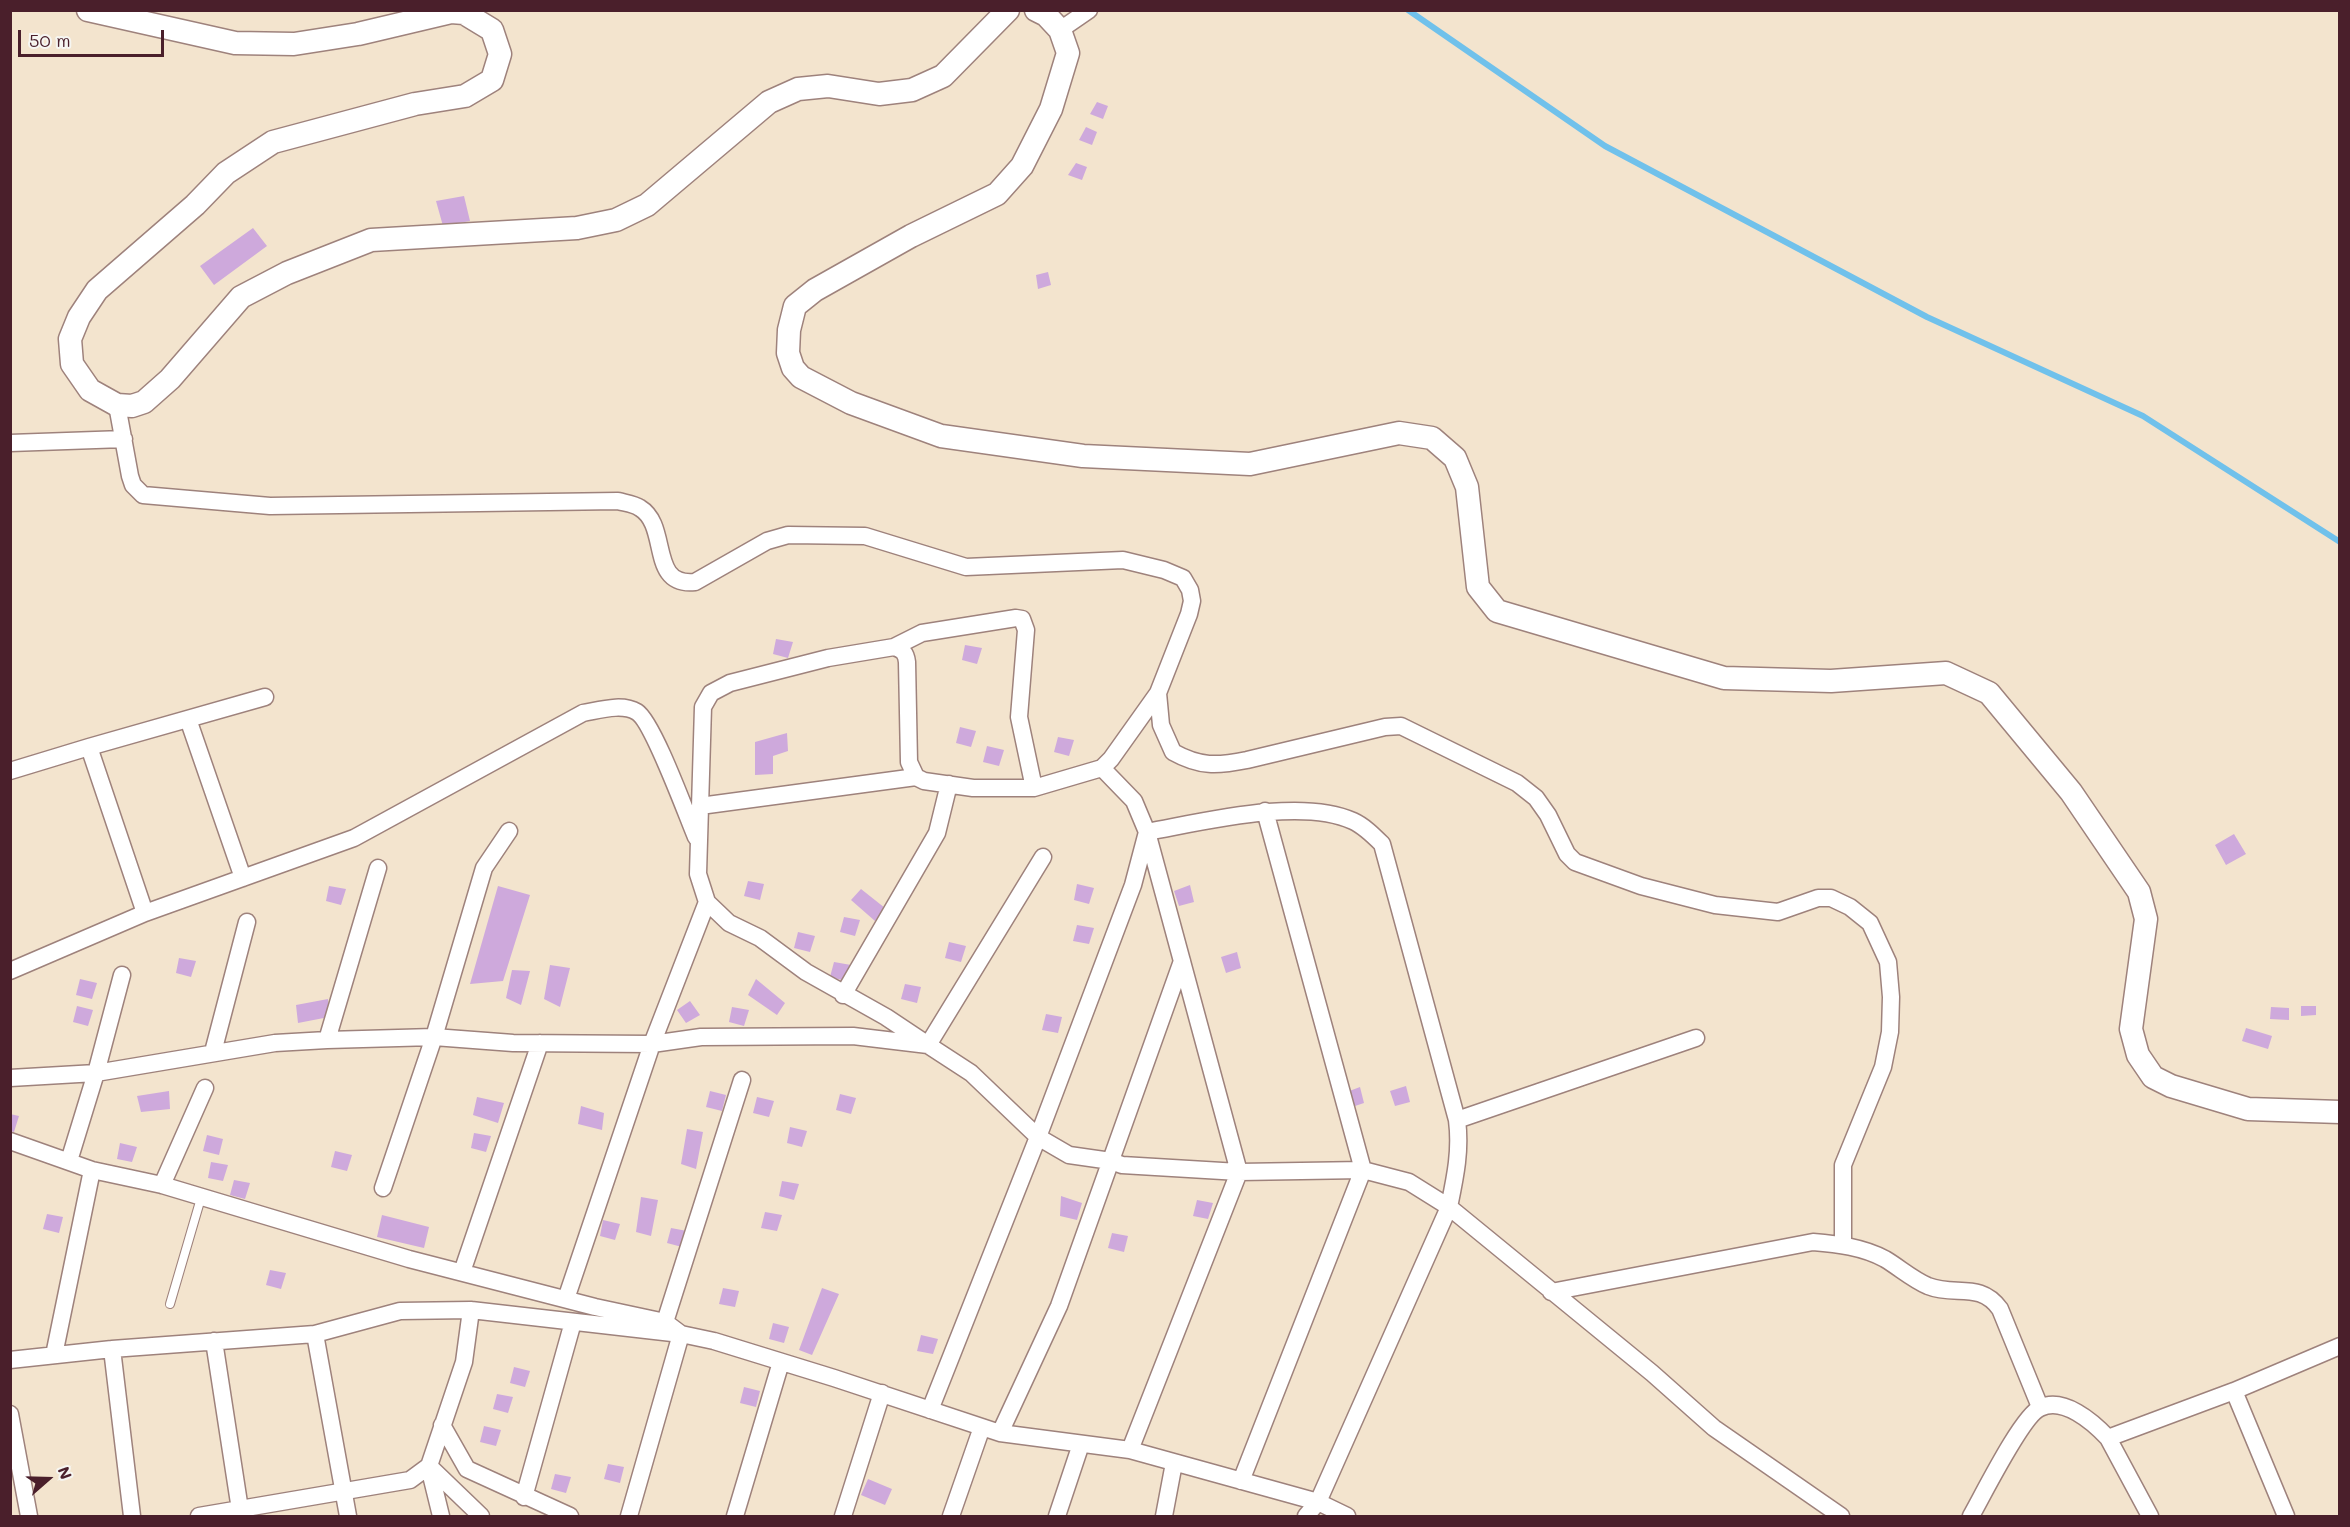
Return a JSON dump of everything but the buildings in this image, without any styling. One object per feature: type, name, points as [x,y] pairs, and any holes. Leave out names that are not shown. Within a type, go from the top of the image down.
[{"type":"main road","points":[[87,10],[235,43],[294,44],[358,34],[451,12],[464,13],[492,30],[500,54],[492,80],[465,96],[415,104],[273,142],[226,173],[195,205],[97,290],[79,317],[70,339],[72,364],[90,390],[117,405],[132,406],[144,402],[170,379],[241,297],[287,273],[371,240],[577,228],[616,220],[647,205],[769,102],[798,89],[828,86],[879,93],[912,90],[943,76],[1008,10]]},
{"type":"main road","points":[[1036,10],[1046,15],[1060,30],[1068,53],[1051,109],[1022,166],[997,194],[882,252],[815,290],[795,306],[789,330],[788,352],[793,368],[801,377],[852,403],[941,436],[1083,456],[1250,464],[1399,433],[1432,438],[1455,459],[1467,487],[1478,587],[1497,611],[1724,678],[1831,681],[1946,673],[1989,693],[2071,792],[2139,892],[2146,919],[2131,1029],[2138,1055],[2153,1077],[2170,1086],[2248,1109],[2340,1112]]},
{"type":"street","points":[[1060,30],[1089,10]]},
{"type":"street","points":[[117,405],[130,476],[133,485],[143,495],[270,506],[618,501],[641,508],[653,524],[668,573],[674,580],[685,583],[695,582],[768,541],[788,535],[865,536],[966,567],[1123,560],[1183,578],[1190,590],[1192,601],[1190,614],[1158,693],[1111,759],[1102,768],[1034,788],[973,788],[924,781],[916,777],[700,806]]},
{"type":"street","points":[[10,443],[124,439]]},
{"type":"street","points":[[1034,788],[1019,717],[1026,630],[1022,619],[1016,618],[922,633],[894,647],[828,658],[730,683],[711,693],[703,707],[698,874],[707,902],[729,923],[760,938],[806,972],[843,995],[886,1017],[971,1073],[1038,1137],[1069,1155],[1111,1161],[1122,1165],[1239,1172],[1363,1170],[1409,1182],[1449,1207],[1643,1366],[1714,1428],[1840,1516]]},
{"type":"street","points":[[894,647],[902,649],[906,655],[909,762],[916,777]]},
{"type":"street","points":[[1158,693],[1161,725],[1173,752],[1202,765],[1235,762],[1385,727],[1401,726],[1517,783],[1536,798],[1548,815],[1567,854],[1575,862],[1641,886],[1714,905],[1778,912],[1818,898],[1831,898],[1850,907],[1869,923],[1888,962],[1891,997],[1890,1032],[1883,1067],[1843,1165],[1843,1244]]},
{"type":"street","points":[[10,771],[265,697]]},
{"type":"street","points":[[10,971],[145,913],[354,838],[583,712],[621,707],[639,713],[648,727],[699,845]]},
{"type":"street","points":[[188,719],[243,878]]},
{"type":"street","points":[[89,747],[145,913]]},
{"type":"street","points":[[1102,768],[1134,801],[1148,832],[1239,1172],[1130,1450]]},
{"type":"street","points":[[843,995],[937,833],[949,784]]},
{"type":"street","points":[[1148,832],[1265,812],[1325,813],[1353,821],[1372,833],[1382,844],[1457,1120],[1460,1141],[1458,1168],[1449,1207],[1318,1502],[1306,1516]]},
{"type":"street","points":[[1241,1481],[1363,1170],[1265,812]]},
{"type":"street","points":[[383,1188],[434,1037],[484,868],[509,831]]},
{"type":"street","points":[[930,1410],[1038,1137],[1133,885],[1148,832]]},
{"type":"street","points":[[928,1045],[1043,857]]},
{"type":"street","points":[[327,1040],[378,868]]},
{"type":"street","points":[[566,1299],[652,1044],[707,902]]},
{"type":"street","points":[[213,1052],[247,922]]},
{"type":"street","points":[[1000,1433],[1059,1306],[1182,962]]},
{"type":"street","points":[[69,1161],[96,1073],[122,975]]},
{"type":"street","points":[[10,1078],[96,1073],[275,1043],[327,1040],[434,1037],[513,1043],[652,1044],[701,1037],[854,1036],[928,1045]]},
{"type":"street","points":[[1457,1120],[1696,1038]]},
{"type":"street","points":[[462,1272],[540,1043]]},
{"type":"street","points":[[665,1322],[742,1080]]},
{"type":"street","points":[[162,1185],[205,1088]]},
{"type":"street","points":[[10,1142],[92,1170],[162,1185],[462,1272],[665,1322],[681,1334]]},
{"type":"street","points":[[54,1355],[92,1170]]},
{"type":"street","points":[[1551,1292],[1813,1242],[1843,1244],[1884,1259],[1911,1278],[1932,1287],[1983,1293],[1993,1298],[2000,1309],[2040,1407]]},
{"type":"street","points":[[10,1360],[112,1349],[315,1334],[400,1311],[471,1310],[681,1334],[781,1362],[1000,1433],[1130,1450],[1318,1502],[1347,1516]]},
{"type":"street","points":[[441,1516],[429,1466],[464,1362],[471,1310]]},
{"type":"street","points":[[524,1497],[573,1322]]},
{"type":"street","points":[[315,1334],[348,1516]]},
{"type":"street","points":[[629,1516],[681,1334]]},
{"type":"street","points":[[214,1341],[240,1513]]},
{"type":"street","points":[[2108,1438],[2234,1391],[2340,1346]]},
{"type":"street","points":[[112,1349],[132,1516]]},
{"type":"street","points":[[735,1516],[781,1362]]},
{"type":"street","points":[[2234,1391],[2286,1516]]},
{"type":"street","points":[[843,1516],[882,1394]]},
{"type":"street","points":[[1971,1516],[2025,1422],[2040,1407],[2048,1405],[2064,1407],[2091,1421],[2108,1438],[2150,1516]]},
{"type":"street","points":[[10,1414],[29,1516]]},
{"type":"street","points":[[442,1425],[467,1469],[524,1497],[570,1516]]},
{"type":"street","points":[[951,1516],[982,1427]]},
{"type":"street","points":[[1058,1516],[1081,1444]]},
{"type":"street","points":[[1164,1516],[1174,1463]]},
{"type":"street","points":[[199,1516],[240,1513],[410,1480],[429,1466]]},
{"type":"street","points":[[429,1466],[481,1516]]},
{"type":"lane","points":[[170,1304],[201,1198]]},
{"type":"waterway","points":[[1408,10],[1605,146],[1927,317],[2143,416],[2340,542]]}]
